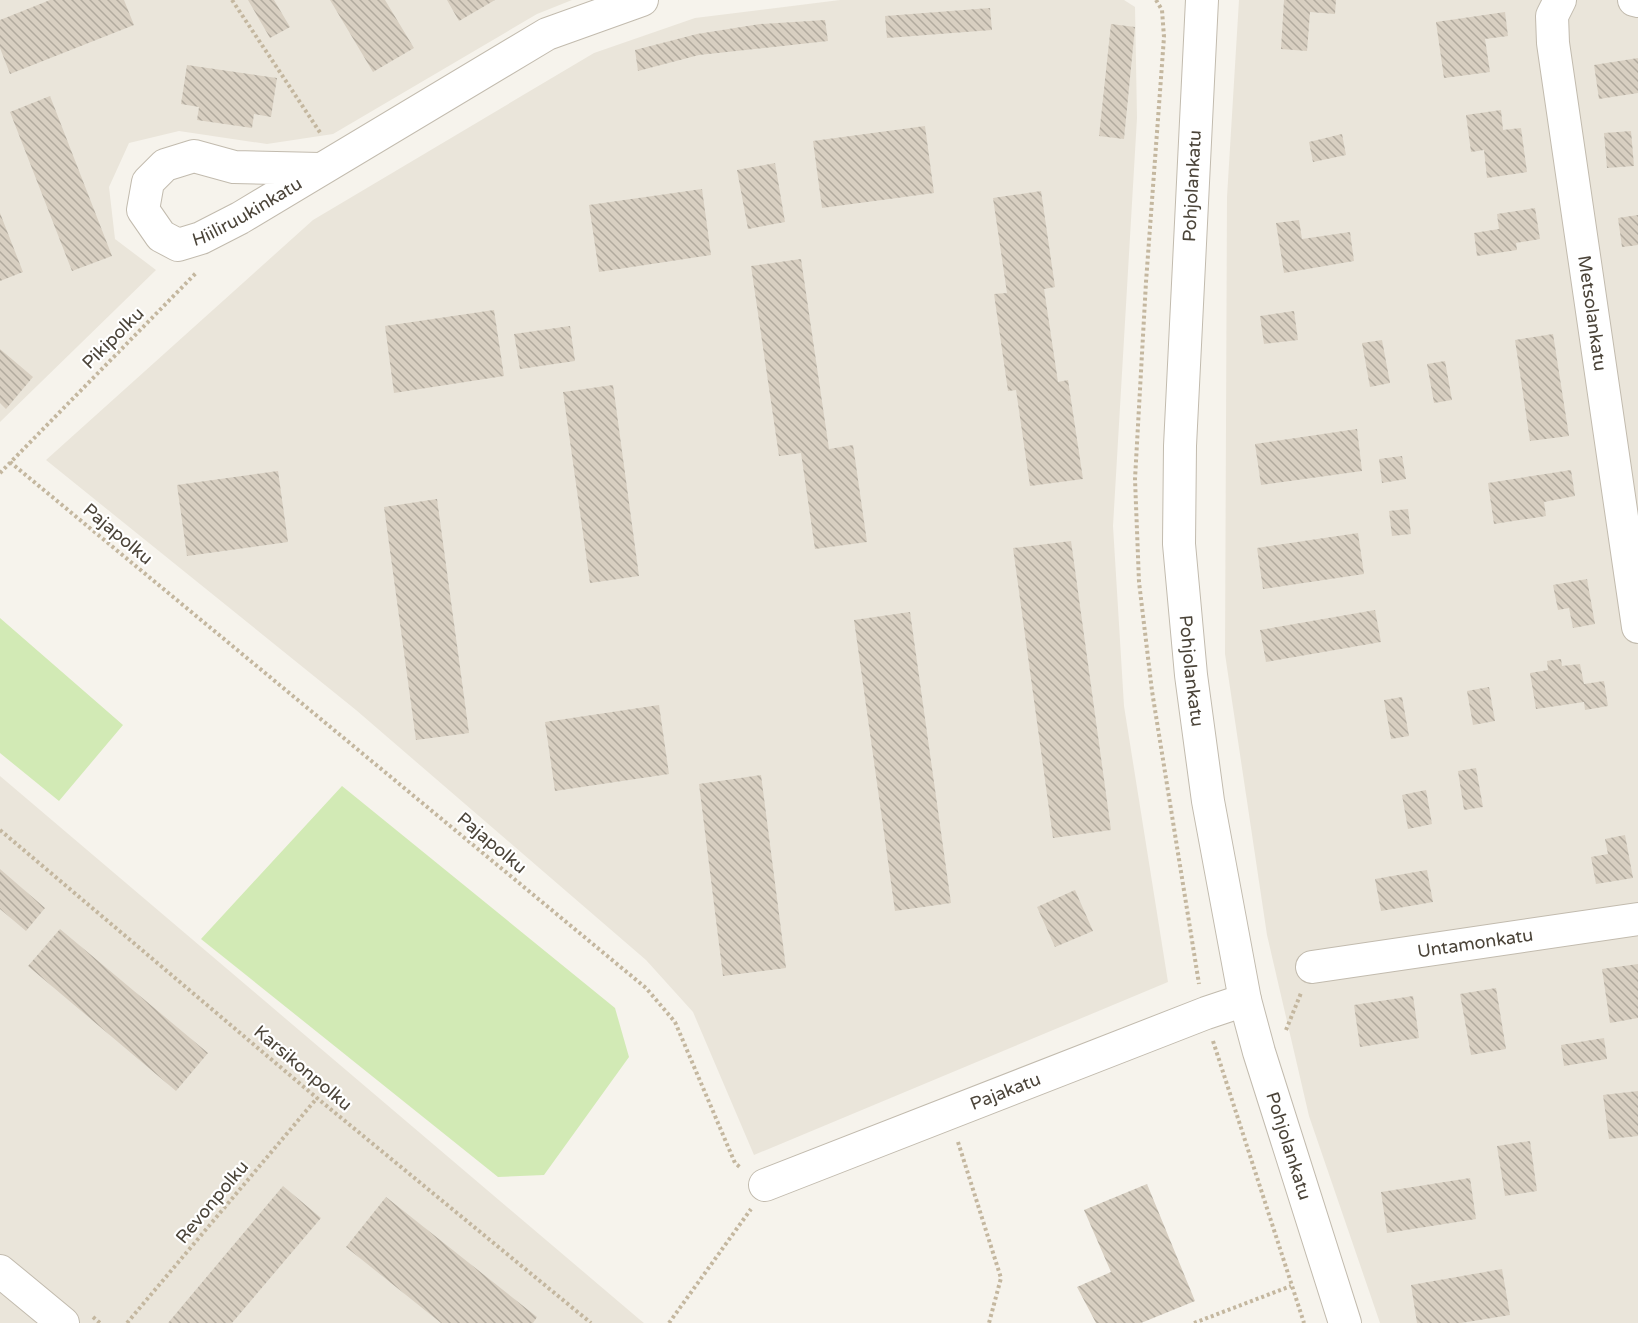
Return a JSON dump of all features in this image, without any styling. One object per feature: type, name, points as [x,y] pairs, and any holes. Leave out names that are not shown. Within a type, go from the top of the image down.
[{"type":"street","name":"Hiiliruukinkatu","points":[[329,164],[234,167],[194,156],[165,165],[148,182],[143,210],[161,236],[178,245],[201,238],[240,219],[547,34],[642,0]]},
{"type":"street","name":"Pohjolankatu","points":[[1202,0],[1183,351],[1179,544],[1191,675],[1208,801],[1245,1000],[1259,1052],[1346,1323]]},
{"type":"street","name":"Metsolankatu","points":[[1560,0],[1552,16],[1552,43],[1638,627]]},
{"type":"street","name":"Untamonkatu","points":[[1312,967],[1638,919]]},
{"type":"street","name":"Pajakatu","points":[[765,1185],[1245,1000]]},
{"type":"street","points":[[0,1271],[63,1323]]},
{"type":"path","points":[[232,0],[329,164]]},
{"type":"path","name":"Pikipolku","points":[[0,473],[202,268]]},
{"type":"path","name":"Pajapolku","points":[[10,462],[646,988],[675,1022],[735,1163],[765,1185]]},
{"type":"path","name":"Karsikonpolku","points":[[0,831],[317,1098],[591,1323]]},
{"type":"path","name":"Revonpolku","points":[[127,1323],[317,1098]]},
{"type":"path","points":[[949,1113],[1001,1278],[989,1323]]},
{"type":"path","points":[[669,1323],[743,1222],[765,1185]]},
{"type":"path","points":[[1194,1323],[1291,1286]]},
{"type":"shaded area","points":[[0,0],[572,0],[537,14],[333,134],[267,144],[179,131],[129,143],[109,187],[115,239],[156,270],[0,422]]},
{"type":"shaded area","points":[[840,0],[1124,0],[1135,7],[1137,118],[1113,526],[1124,706],[1168,982],[754,1155],[693,1012],[646,960],[356,710],[46,460],[313,220],[594,53],[695,18]]},
{"type":"shaded area","points":[[1239,0],[1638,0],[1638,1323],[1380,1323],[1309,1116],[1267,935],[1225,654],[1227,197]]},
{"type":"shaded area","points":[[0,776],[639,1319],[644,1323],[0,1323]]},
{"type":"green space","points":[[0,618],[123,725],[59,801],[0,753]]},
{"type":"green space","points":[[342,786],[615,1008],[629,1057],[544,1175],[498,1177],[201,939]]},
{"type":"building","points":[[50,0],[124,0],[134,25],[10,74],[0,48],[0,20]]},
{"type":"building","points":[[248,0],[274,0],[290,27],[270,38]]},
{"type":"building","points":[[330,0],[385,0],[414,48],[373,72]]},
{"type":"building","points":[[447,0],[495,0],[459,21]]},
{"type":"building","points":[[1284,0],[1336,0],[1335,14],[1310,12],[1307,51],[1281,49]]},
{"type":"building","points":[[990,8],[992,30],[887,38],[885,16]]},
{"type":"building","points":[[1505,12],[1508,36],[1485,39],[1490,72],[1444,78],[1436,22]]},
{"type":"building","points":[[825,20],[828,41],[699,55],[638,71],[635,50],[697,34],[760,24]]},
{"type":"building","points":[[1111,24],[1135,27],[1124,139],[1099,136]]},
{"type":"building","points":[[1638,58],[1638,93],[1599,99],[1594,65]]},
{"type":"building","points":[[187,65],[277,78],[271,117],[254,114],[252,128],[197,120],[199,107],[181,104]]},
{"type":"building","points":[[50,96],[112,256],[72,271],[10,112]]},
{"type":"building","points":[[1501,110],[1503,130],[1521,128],[1527,172],[1487,178],[1484,150],[1471,152],[1466,115]]},
{"type":"building","points":[[925,126],[934,193],[822,208],[813,141]]},
{"type":"building","points":[[1631,131],[1634,166],[1607,168],[1604,133]]},
{"type":"building","points":[[1342,134],[1346,155],[1313,162],[1309,142]]},
{"type":"building","points":[[775,163],[785,222],[748,229],[737,170]]},
{"type":"building","points":[[702,189],[711,255],[599,272],[589,205]]},
{"type":"building","points":[[1041,191],[1055,287],[1044,289],[1058,382],[1068,380],[1083,479],[1030,486],[1016,390],[1008,391],[994,294],[1007,293],[993,198]]},
{"type":"building","points":[[1535,208],[1540,239],[1516,243],[1517,250],[1477,256],[1474,233],[1499,229],[1497,214]]},
{"type":"building","points":[[0,213],[23,272],[0,281]]},
{"type":"building","points":[[1638,215],[1638,245],[1622,247],[1618,218]]},
{"type":"building","points":[[1299,220],[1302,239],[1350,232],[1354,261],[1284,273],[1276,223]]},
{"type":"building","points":[[801,259],[829,449],[853,445],[867,542],[815,549],[801,453],[779,456],[751,266]]},
{"type":"building","points":[[494,310],[504,376],[394,393],[385,326]]},
{"type":"building","points":[[1294,311],[1298,340],[1264,344],[1260,316]]},
{"type":"building","points":[[570,326],[575,361],[520,369],[514,334]]},
{"type":"building","points":[[1553,334],[1569,436],[1530,441],[1515,340]]},
{"type":"building","points":[[1382,340],[1390,383],[1370,387],[1362,343]]},
{"type":"building","points":[[0,349],[33,377],[6,409],[0,403]]},
{"type":"building","points":[[1445,361],[1452,400],[1434,403],[1427,364]]},
{"type":"building","points":[[613,385],[639,576],[590,583],[563,392]]},
{"type":"building","points":[[1357,429],[1362,471],[1261,485],[1255,444]]},
{"type":"building","points":[[1402,456],[1406,479],[1382,483],[1379,459]]},
{"type":"building","points":[[1571,470],[1575,496],[1544,502],[1546,516],[1494,524],[1488,483]]},
{"type":"building","points":[[278,471],[288,542],[187,556],[177,485]]},
{"type":"building","points":[[437,499],[469,733],[416,740],[384,507]]},
{"type":"building","points":[[1408,509],[1411,534],[1392,536],[1389,511]]},
{"type":"building","points":[[1358,533],[1364,574],[1263,589],[1257,548]]},
{"type":"building","points":[[1071,541],[1111,830],[1053,838],[1013,548]]},
{"type":"building","points":[[1587,579],[1595,624],[1573,628],[1569,608],[1558,610],[1553,585]]},
{"type":"building","points":[[1375,610],[1381,642],[1266,662],[1260,630]]},
{"type":"building","points":[[910,612],[951,903],[895,911],[854,620]]},
{"type":"building","points":[[1561,659],[1562,666],[1580,664],[1584,684],[1604,681],[1608,706],[1585,710],[1584,702],[1536,709],[1530,673],[1548,670],[1547,661]]},
{"type":"building","points":[[1489,687],[1495,721],[1473,725],[1467,691]]},
{"type":"building","points":[[1402,697],[1409,736],[1391,739],[1384,700]]},
{"type":"building","points":[[659,705],[669,774],[555,791],[545,722]]},
{"type":"building","points":[[1476,768],[1483,807],[1464,810],[1458,771]]},
{"type":"building","points":[[761,775],[786,968],[723,976],[699,784]]},
{"type":"building","points":[[1426,790],[1432,824],[1408,829],[1402,795]]},
{"type":"building","points":[[1625,835],[1633,878],[1596,884],[1591,857],[1608,854],[1605,839]]},
{"type":"building","points":[[0,869],[45,908],[26,931],[0,909]]},
{"type":"building","points":[[1427,870],[1433,902],[1381,911],[1375,879]]},
{"type":"building","points":[[1075,890],[1093,931],[1055,947],[1037,907]]},
{"type":"building","points":[[60,929],[208,1053],[176,1091],[28,966]]},
{"type":"building","points":[[1638,964],[1638,1018],[1610,1023],[1602,969]]},
{"type":"building","points":[[1496,988],[1506,1049],[1471,1055],[1460,994]]},
{"type":"building","points":[[1413,996],[1419,1038],[1360,1047],[1354,1005]]},
{"type":"building","points":[[1604,1038],[1607,1059],[1564,1066],[1561,1045]]},
{"type":"building","points":[[1638,1091],[1638,1136],[1609,1139],[1603,1095]]},
{"type":"building","points":[[1530,1141],[1537,1191],[1505,1196],[1497,1146]]},
{"type":"building","points":[[1470,1178],[1476,1219],[1387,1233],[1381,1192]]},
{"type":"building","points":[[1147,1184],[1195,1301],[1141,1323],[1096,1323],[1077,1287],[1111,1272],[1084,1210]]},
{"type":"building","points":[[283,1186],[321,1218],[232,1323],[168,1323]]},
{"type":"building","points":[[386,1197],[537,1317],[533,1323],[441,1323],[346,1247]]},
{"type":"building","points":[[1502,1269],[1510,1315],[1461,1323],[1417,1323],[1411,1285]]}]
